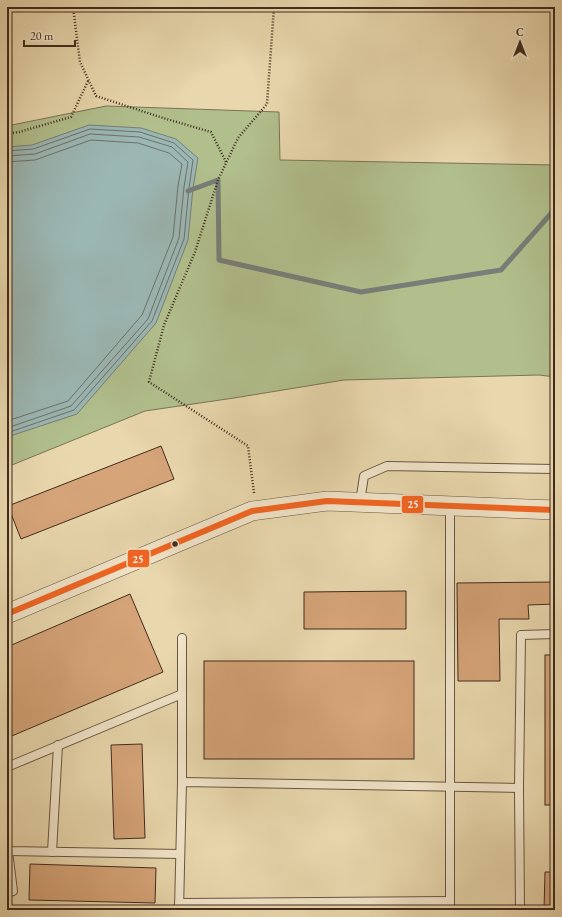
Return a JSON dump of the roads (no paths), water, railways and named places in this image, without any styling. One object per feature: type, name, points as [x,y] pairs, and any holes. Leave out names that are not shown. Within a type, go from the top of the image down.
[{"type":"street","points":[[7,614],[252,511],[327,501],[555,510]]},
{"type":"lane","points":[[360,502],[364,476],[387,466],[555,469]]},
{"type":"lane","points":[[450,506],[450,910]]},
{"type":"lane","points":[[520,910],[519,788],[521,635],[555,634]]},
{"type":"lane","points":[[182,638],[182,782],[179,906],[450,901]]},
{"type":"lane","points":[[7,767],[182,694]]},
{"type":"lane","points":[[52,852],[58,745]]},
{"type":"lane","points":[[182,782],[519,788]]},
{"type":"lane","points":[[7,893],[13,891],[7,850],[180,854]]},
{"type":"water","points":[[89,125],[141,128],[176,139],[198,158],[193,188],[188,240],[156,323],[77,414],[7,437],[7,147],[32,145]]},
{"type":"waterway","points":[[188,191],[218,180],[219,260],[361,292],[501,270],[555,209]]}]
